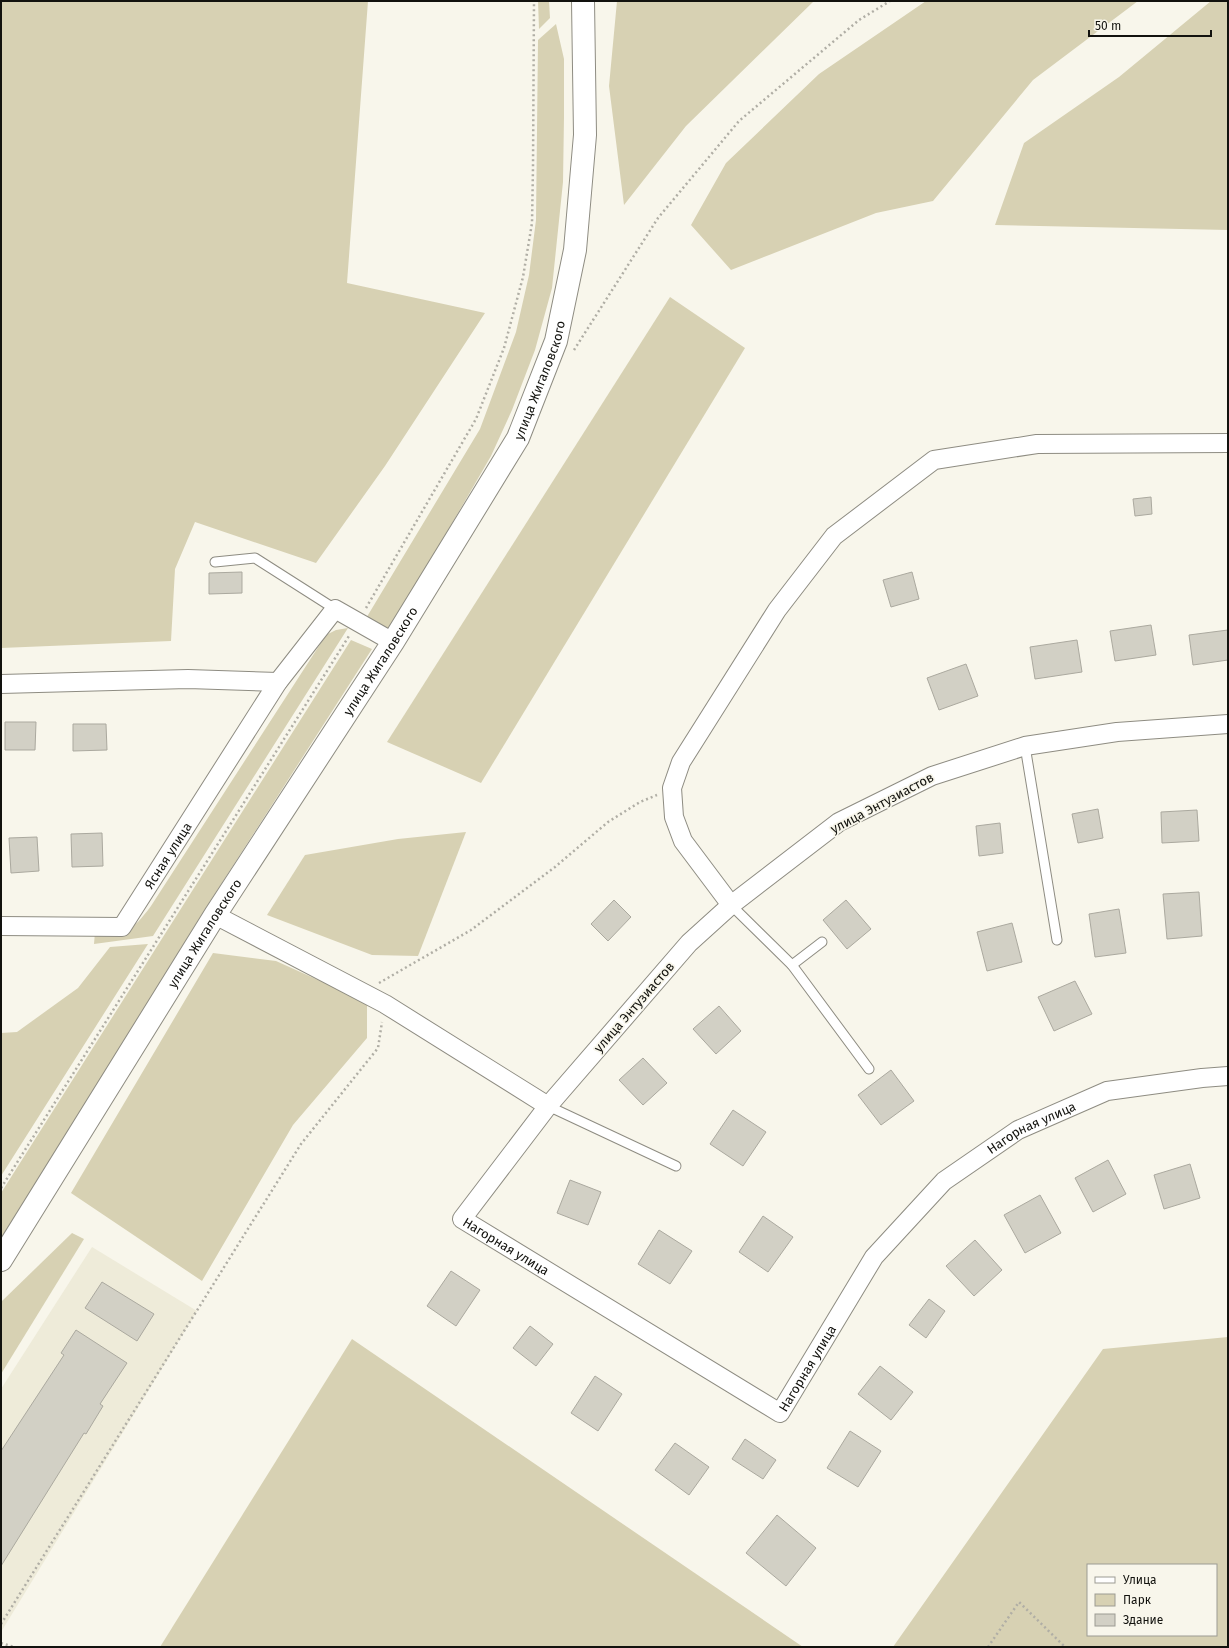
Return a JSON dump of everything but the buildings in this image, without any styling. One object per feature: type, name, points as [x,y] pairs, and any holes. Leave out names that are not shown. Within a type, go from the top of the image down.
[{"type":"main road","name":"улица Жигаловского","points":[[1,1260],[215,915],[393,642],[518,438],[556,341],[575,250],[585,135],[583,1]]},
{"type":"street","points":[[730,905],[683,841],[674,817],[672,788],[681,762],[777,610],[834,536],[934,460],[1037,444],[1228,443]]},
{"type":"street","points":[[335,608],[393,642]]},
{"type":"street","name":"Ясная улица","points":[[1,926],[122,927],[278,682],[335,608]]},
{"type":"street","points":[[1,684],[188,680],[278,682]]},
{"type":"street","name":"улица Энтузиастов","points":[[548,1106],[689,943],[730,905],[839,822],[932,776],[1025,746],[1117,732],[1228,728]]},
{"type":"street","points":[[215,915],[386,1004],[548,1106]]},
{"type":"street","name":"Нагорная улица","points":[[548,1106],[462,1219],[780,1413],[874,1257],[944,1181],[1018,1130],[1107,1091],[1202,1078],[1228,1076]]},
{"type":"lane","points":[[215,562],[255,558],[335,608]]},
{"type":"lane","points":[[1025,746],[1057,940]]},
{"type":"lane","points":[[730,905],[792,965],[869,1069]]},
{"type":"lane","points":[[792,965],[822,942]]},
{"type":"lane","points":[[548,1106],[676,1166]]},
{"type":"path","points":[[573,351],[658,218],[739,121],[859,20],[890,1]]},
{"type":"path","points":[[362,992],[471,930],[555,867],[608,822],[640,802],[672,788]]},
{"type":"path","points":[[1,1624],[301,1144],[378,1048],[386,1004]]},
{"type":"path","points":[[988,1647],[1019,1602],[1065,1647]]},
{"type":"path","points":[[1,1642],[14,1647]]},
{"type":"shaded area","points":[[92,1247],[197,1311],[1,1632],[1,1389]]},
{"type":"green space","points":[[1,1],[368,1],[347,283],[485,313],[385,466],[316,563],[195,522],[175,569],[171,641],[1,648]]},
{"type":"green space","points":[[538,1],[549,1],[550,18],[539,29]]},
{"type":"green space","points":[[617,1],[814,1],[686,126],[624,205],[609,86]]},
{"type":"green space","points":[[926,1],[1138,1],[1033,80],[933,201],[876,213],[731,270],[691,225],[726,163],[819,74]]},
{"type":"green space","points":[[1211,1],[1228,1],[1228,230],[995,225],[1024,143],[1119,77]]},
{"type":"green space","points":[[556,24],[564,59],[563,182],[552,288],[535,350],[512,410],[491,456],[392,627],[383,631],[365,620],[480,429],[516,332],[529,275],[536,220],[538,40]]},
{"type":"green space","points":[[670,297],[745,348],[481,783],[387,742]]},
{"type":"green space","points":[[348,628],[153,936],[94,944],[95,932],[122,931],[128,929],[138,922],[144,915],[326,635],[336,630]]},
{"type":"green space","points":[[351,640],[372,649],[209,903],[1,1240],[1,1193]]},
{"type":"green space","points":[[466,832],[418,956],[372,955],[267,915],[305,855],[398,839]]},
{"type":"green space","points":[[148,944],[1,1176],[1,1033],[17,1032],[78,988],[110,947]]},
{"type":"green space","points":[[213,953],[276,961],[367,1002],[367,1038],[293,1125],[202,1281],[71,1193]]},
{"type":"green space","points":[[72,1233],[84,1239],[1,1374],[1,1302]]},
{"type":"green space","points":[[1228,1337],[1228,1647],[893,1647],[1103,1349]]},
{"type":"green space","points":[[352,1339],[803,1647],[160,1647]]}]
